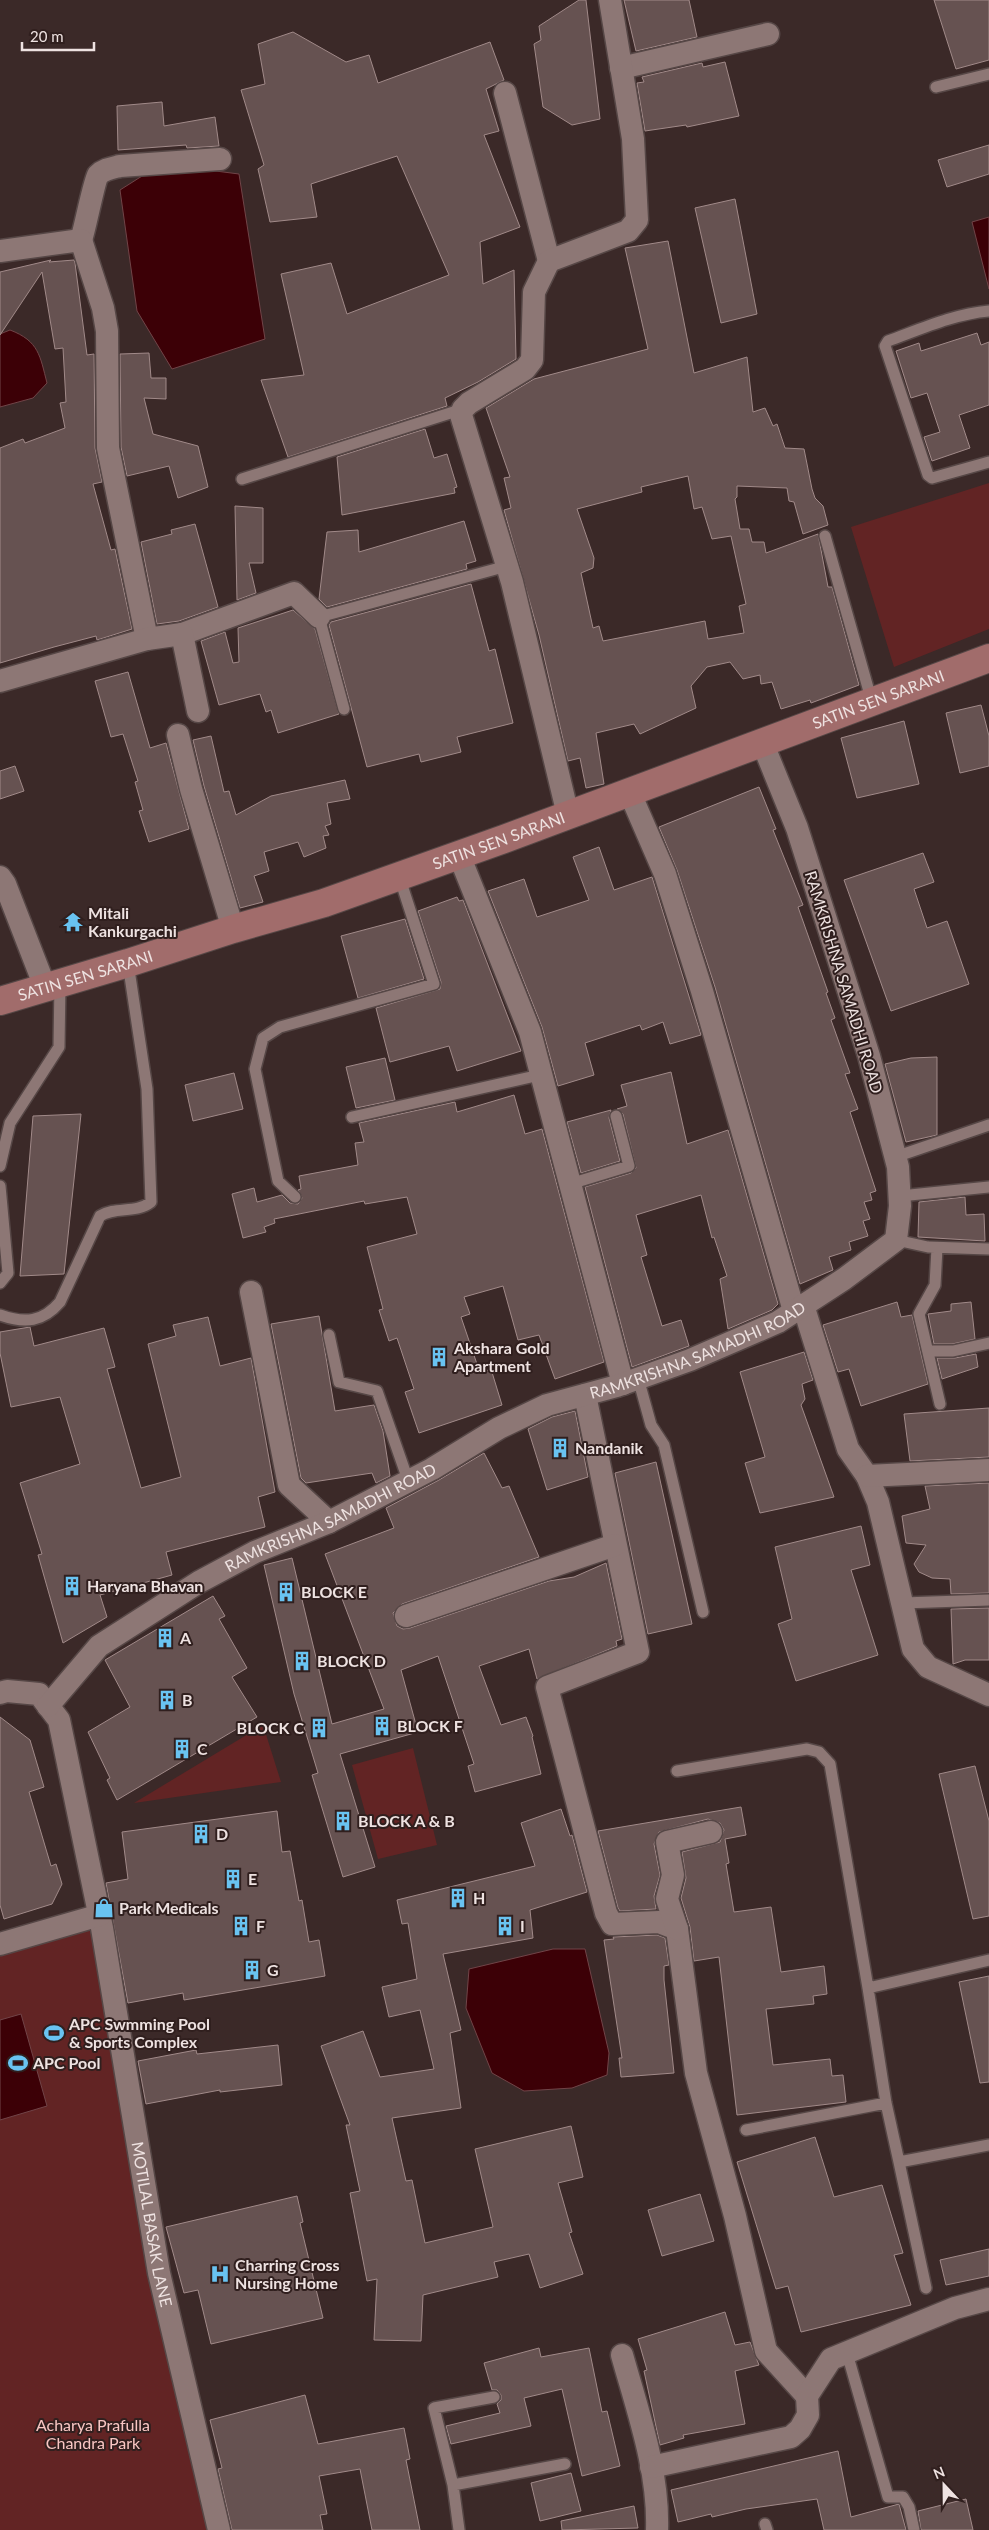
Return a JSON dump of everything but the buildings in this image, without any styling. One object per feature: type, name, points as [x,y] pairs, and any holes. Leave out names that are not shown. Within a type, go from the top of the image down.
[{"type":"main road","name":"SATIN SEN SARANI","points":[[0,1001],[324,903],[459,855],[989,658]]},
{"type":"street","points":[[549,261],[628,231],[637,220],[632,139],[610,0]]},
{"type":"street","points":[[621,68],[768,34]]},
{"type":"street","points":[[504,93],[549,261],[534,292],[532,360],[525,369],[462,409],[461,415],[507,566],[568,814]]},
{"type":"street","points":[[147,640],[108,448],[107,331],[103,308],[81,240],[92,202],[94,182],[106,169],[120,166],[220,159]]},
{"type":"street","points":[[0,252],[81,240]]},
{"type":"street","points":[[0,681],[147,640],[182,634],[294,592],[319,617]]},
{"type":"street","points":[[182,634],[198,711]]},
{"type":"street","points":[[178,735],[233,929]]},
{"type":"street","name":"RAMKRISHNA SAMADHI ROAD","points":[[48,1706],[70,1677],[99,1646],[144,1615],[255,1552],[329,1522],[432,1469],[499,1428],[547,1405],[631,1381],[690,1360],[778,1322],[844,1279],[896,1240],[900,1196],[895,1157],[869,1056],[797,828],[762,742]]},
{"type":"street","points":[[629,791],[666,874],[798,1308],[848,1448],[867,1476],[878,1502],[913,1649],[928,1667],[989,1695]]},
{"type":"street","points":[[459,855],[530,1032],[570,1184],[631,1381]]},
{"type":"street","points":[[0,876],[53,985]]},
{"type":"street","points":[[251,1292],[289,1485],[329,1522]]},
{"type":"street","points":[[585,1395],[638,1652],[546,1687],[606,1913],[612,1924],[659,1922],[677,1928]]},
{"type":"street","points":[[867,1476],[989,1470]]},
{"type":"street","points":[[406,1616],[615,1545]]},
{"type":"street","points":[[0,1692],[38,1694],[48,1706]]},
{"type":"street","name":"MOTILAL BASAK LANE","points":[[48,1706],[59,1720],[100,1915],[159,2273],[219,2530]]},
{"type":"street","points":[[711,1832],[667,1842],[673,1875],[667,1899],[677,1928],[696,2072],[735,2216],[766,2351],[807,2396]]},
{"type":"street","points":[[0,1944],[100,1915]]},
{"type":"street","points":[[651,2467],[791,2437],[800,2430],[808,2415],[807,2396],[831,2359],[955,2308],[989,2299]]},
{"type":"street","points":[[622,2355],[651,2467],[658,2502],[657,2530]]},
{"type":"lane","points":[[936,87],[989,74]]},
{"type":"lane","points":[[989,310],[974,312],[939,322],[888,340],[885,346],[928,475],[932,478],[989,462]]},
{"type":"lane","points":[[242,480],[462,409]]},
{"type":"lane","points":[[825,536],[872,702]]},
{"type":"lane","points":[[344,710],[319,617],[507,566]]},
{"type":"lane","points":[[295,1197],[278,1181],[255,1069],[263,1038],[280,1026],[434,984],[399,876]]},
{"type":"lane","points":[[0,1315],[35,1321],[51,1313],[60,1302],[100,1216],[106,1212],[145,1207],[151,1202],[147,1089],[128,963]]},
{"type":"lane","points":[[0,1166],[10,1123],[59,1047],[53,985]]},
{"type":"lane","points":[[352,1117],[540,1075]]},
{"type":"lane","points":[[570,1184],[629,1166],[616,1116]]},
{"type":"lane","points":[[895,1157],[989,1125]]},
{"type":"lane","points":[[0,1186],[8,1273],[0,1284]]},
{"type":"lane","points":[[900,1196],[989,1187]]},
{"type":"lane","points":[[896,1240],[937,1248],[989,1249]]},
{"type":"lane","points":[[0,1246],[2,1267],[0,1274]]},
{"type":"lane","points":[[937,1248],[935,1285],[920,1314],[940,1404]]},
{"type":"lane","points":[[329,1335],[339,1382],[377,1391],[408,1480]]},
{"type":"lane","points":[[928,1351],[953,1351],[989,1343]]},
{"type":"lane","points":[[631,1381],[651,1425],[664,1444],[703,1612]]},
{"type":"lane","points":[[903,1602],[989,1600]]},
{"type":"lane","points":[[677,1770],[807,1749],[819,1752],[830,1764],[886,2103],[926,2288]]},
{"type":"lane","points":[[868,1988],[989,1960]]},
{"type":"lane","points":[[746,2130],[886,2103]]},
{"type":"lane","points":[[899,2162],[989,2145]]},
{"type":"lane","points":[[846,2353],[888,2497],[903,2497],[909,2507],[914,2530]]},
{"type":"lane","points":[[460,2530],[453,2485],[434,2408],[494,2397]]},
{"type":"lane","points":[[453,2485],[566,2464]]},
{"type":"green space","points":[[989,483],[989,629],[894,667],[851,527]]},
{"type":"green space","points":[[263,1725],[281,1782],[134,1803]]},
{"type":"green space","points":[[413,1748],[437,1845],[378,1859],[352,1765]]},
{"type":"green space","name":"Acharya Prafulla Chandra Park","points":[[91,1924],[209,2530],[0,2530],[0,1951]]},
{"type":"shaded area","points":[[161,164],[239,174],[265,339],[172,369],[137,311],[120,190]]},
{"type":"shaded area","points":[[989,217],[989,289],[972,222]]},
{"type":"shaded area","points":[[10,330],[20,334],[33,344],[40,357],[47,383],[33,398],[0,407],[0,334]]},
{"type":"shaded area","points":[[553,1949],[585,1949],[609,2053],[607,2075],[572,2088],[524,2091],[492,2073],[466,2008],[469,1969]]},
{"type":"shaded area","name":"APC Pool","points":[[21,2014],[47,2106],[0,2120],[0,2020]]},
{"type":"place","name":"Mitali Kankurgachi","points":[[73,922]]},
{"type":"place","name":"Akshara Gold Apartment","points":[[439,1357]]},
{"type":"place","name":"Nandanik","points":[[560,1448]]},
{"type":"place","name":"Haryana Bhavan","points":[[72,1586]]},
{"type":"place","name":"BLOCK E","points":[[286,1592]]},
{"type":"place","name":"A","points":[[165,1638]]},
{"type":"place","name":"BLOCK D","points":[[302,1661]]},
{"type":"place","name":"B","points":[[167,1700]]},
{"type":"place","name":"BLOCK F","points":[[382,1726]]},
{"type":"place","name":"BLOCK C","points":[[319,1728]]},
{"type":"place","name":"C","points":[[182,1749]]},
{"type":"place","name":"BLOCK A & B","points":[[343,1821]]},
{"type":"place","name":"D","points":[[201,1834]]},
{"type":"place","name":"E","points":[[233,1879]]},
{"type":"place","name":"H","points":[[458,1898]]},
{"type":"place","name":"Park Medicals","points":[[104,1908]]},
{"type":"place","name":"F","points":[[241,1926]]},
{"type":"place","name":"I","points":[[505,1926]]},
{"type":"place","name":"G","points":[[252,1970]]},
{"type":"place","name":"APC Swmming Pool & Sports Complex","points":[[54,2033]]},
{"type":"place","name":"APC Pool","points":[[18,2063]]},
{"type":"place","name":"Charring Cross Nursing Home","points":[[220,2274]]}]
